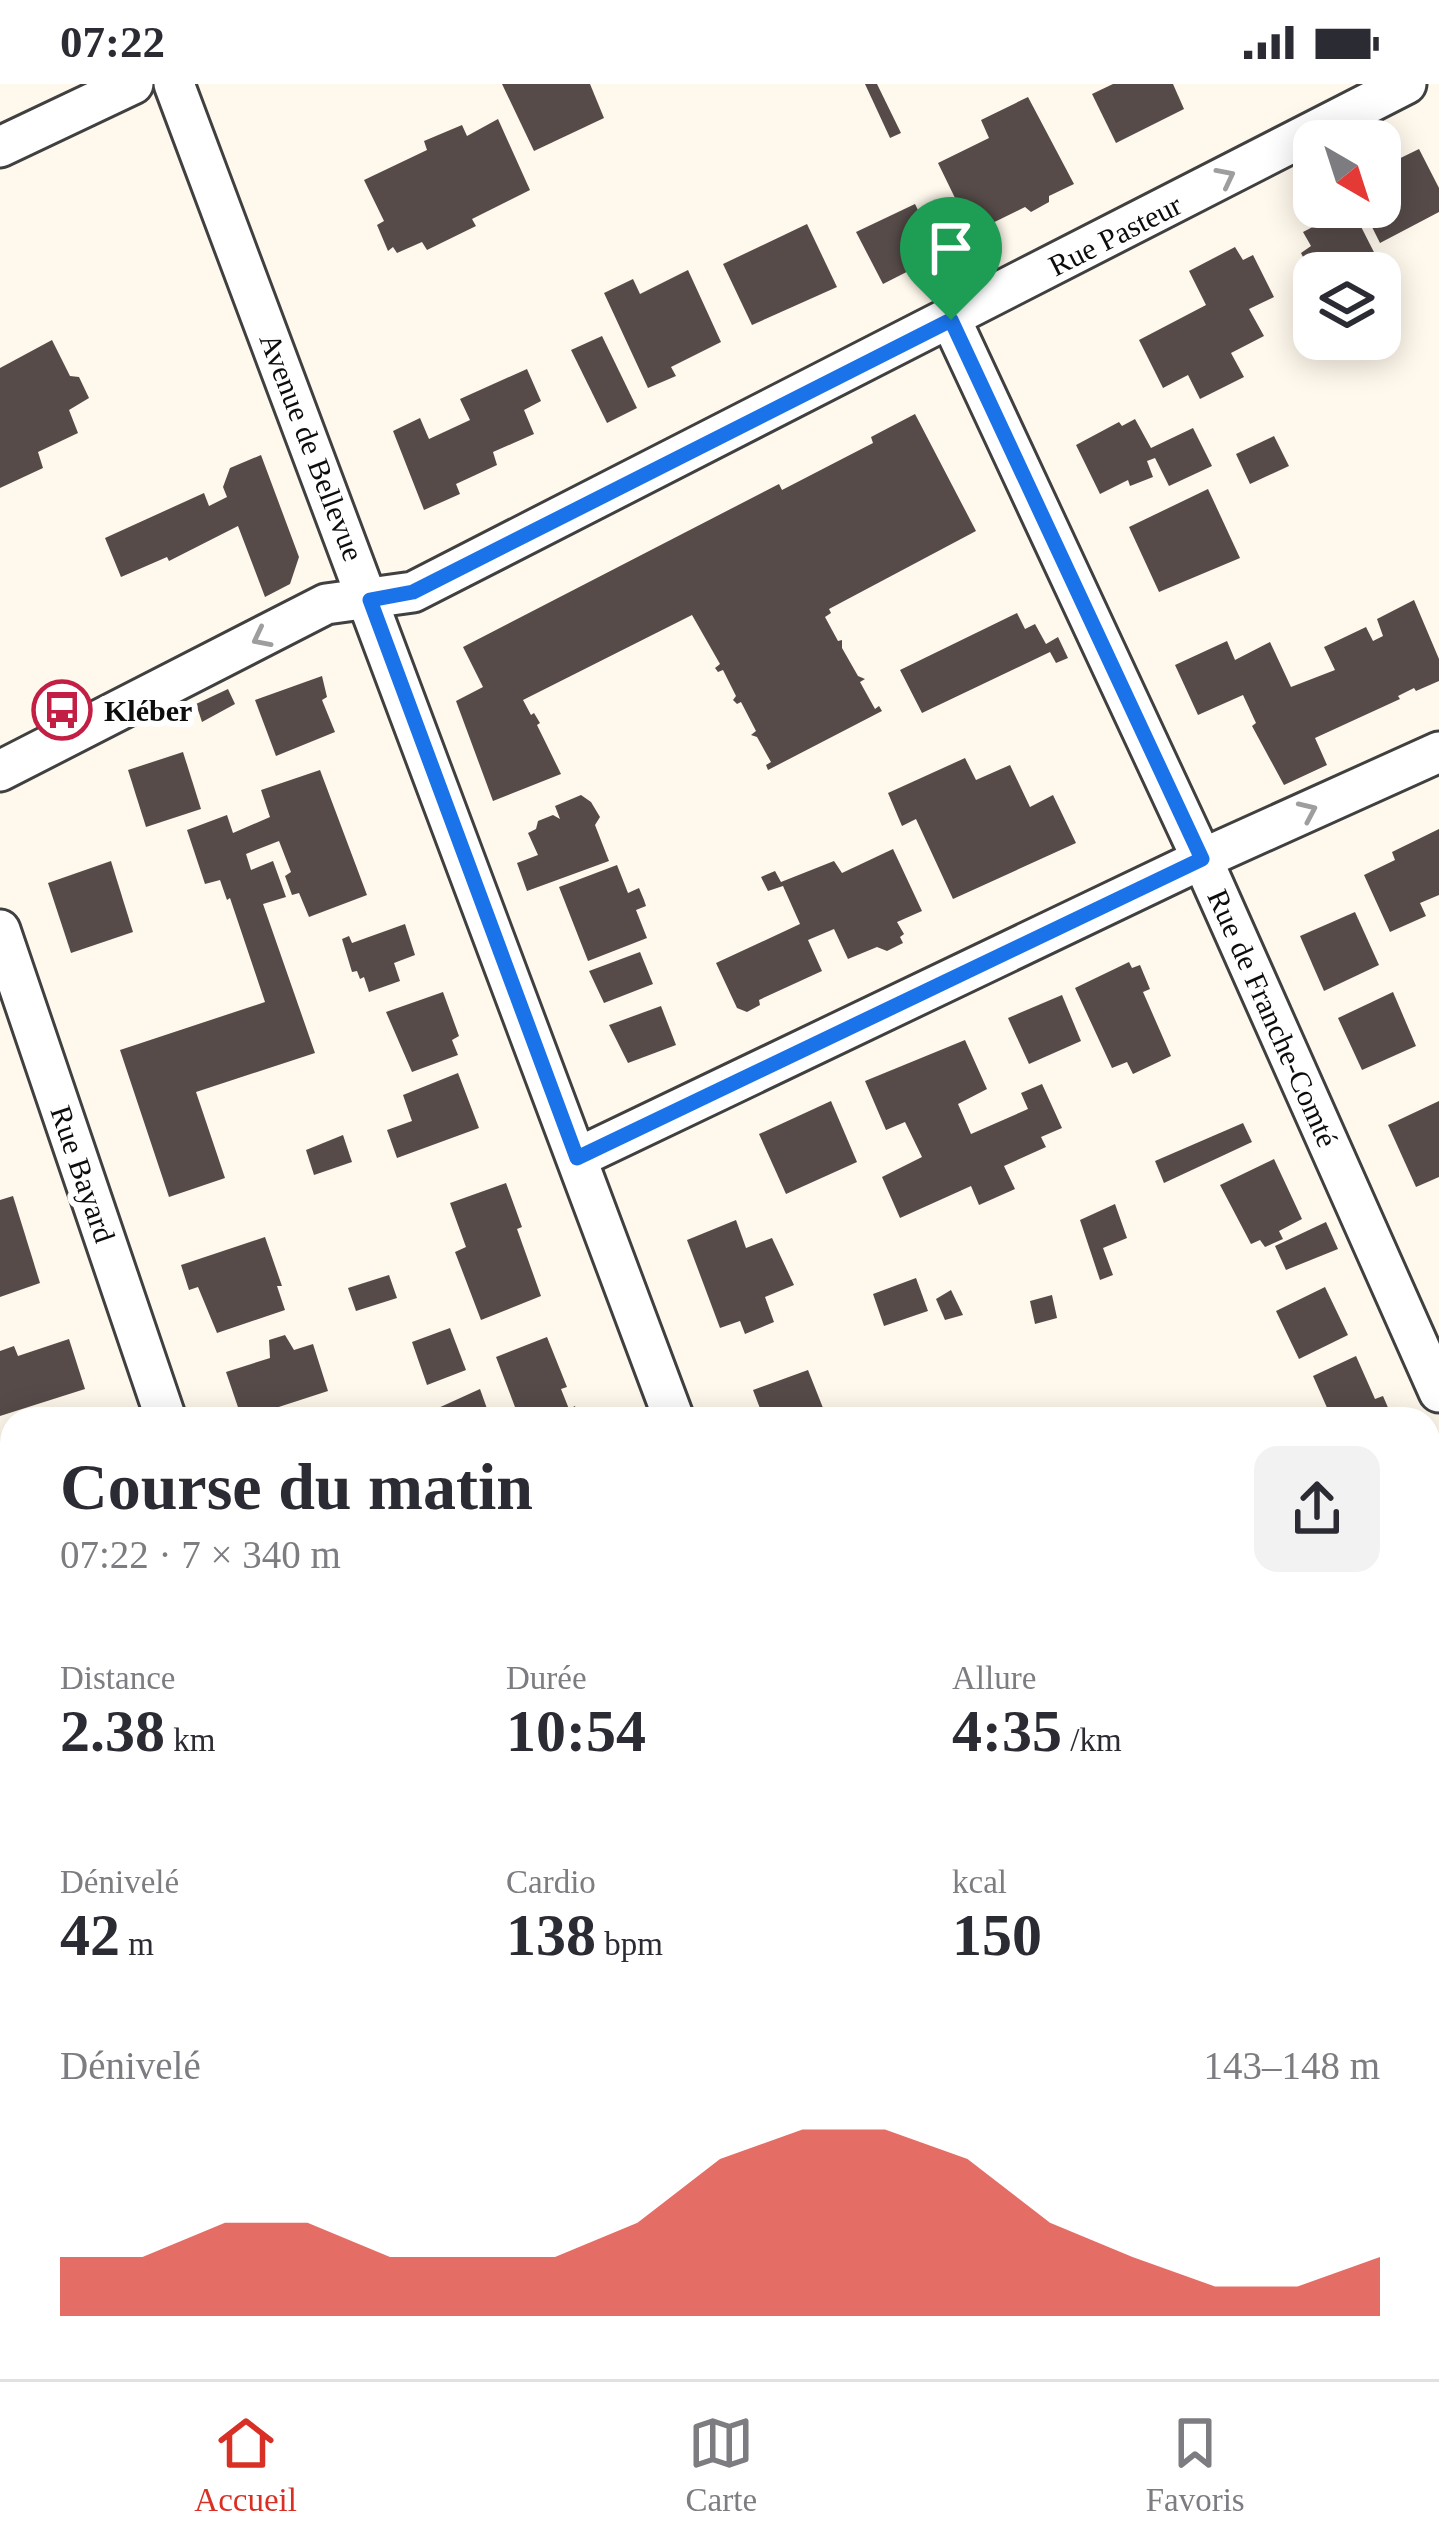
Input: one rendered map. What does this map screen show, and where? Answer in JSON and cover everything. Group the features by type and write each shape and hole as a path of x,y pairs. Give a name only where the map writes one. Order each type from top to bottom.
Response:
{"street":[{"path":"0,147 133,84"},
{"name":"Avenue de Bellevue","path":"174,84 670,1407"},
{"name":"Rue Pasteur","path":"0,771 326,604 413,592 1406,84"},
{"name":"Rue de Franche-Comté","path":"951,320 1202,859 1439,1392"},
{"path":"577,1158 1202,859 1439,752"},
{"name":"Rue Bayard","path":"0,930 162,1407"}],"building":[{"path":"502,84 590,84 604,118 534,151"},
{"path":"865,84 877,84 901,133 890,138"},
{"path":"1113,84 1173,84 1184,109 1116,143 1092,94"},
{"path":"1028,97 1074,184 1031,212 1025,207 972,233 938,163 989,138 981,120"},
{"path":"498,119 530,190 472,219 476,226 427,250 422,242 397,253 393,247 388,251 377,225 384,221 364,180 427,150 424,141 462,125 467,136"},
{"path":"1419,149 1439,188 1439,212 1380,243 1372,228 1401,228 1401,158"},
{"path":"915,204 940,255 883,284 856,232"},
{"path":"807,224 837,287 752,325 723,264"},
{"path":"1362,228 1374,252 1302,252 1311,246 1303,232"},
{"path":"1235,247 1243,260 1253,255 1274,297 1249,309 1264,336 1231,353 1244,377 1200,399 1188,375 1163,388 1139,340 1206,305 1189,271"},
{"path":"688,270 721,342 671,367 676,376 648,388 604,293 633,279 640,294"},
{"path":"602,336 637,408 607,423 571,350"},
{"path":"52,340 70,376 79,377 89,398 69,410 78,433 38,452 43,468 0,488 0,368"},
{"path":"527,369 541,401 524,410 534,434 493,452 497,465 456,484 460,494 424,510 393,431 420,418 429,439 470,420 460,399"},
{"path":"915,414 976,531 829,609 825,617 838,641 842,640 858,676 865,679 860,682 875,709 879,706 882,711 768,770 766,765 771,762 757,737 751,735 756,731 741,702 733,700 736,696 723,670 715,668 720,664 692,615 523,700 540,723 561,774 493,801 456,701 483,687 463,647 779,484 782,490 873,443 871,437"},
{"path":"1135,419 1151,448 1193,428 1212,466 1169,486 1155,458 1147,461 1153,477 1130,486 1128,480 1100,494 1076,445 1119,422 1122,426"},
{"path":"1274,436 1289,466 1250,484 1236,454"},
{"path":"261,455 299,557 290,584 265,597 238,526 169,561 167,557 121,577 105,538 204,493 209,506 227,497 223,487 230,468"},
{"path":"1208,489 1240,558 1159,592 1129,527"},
{"path":"1414,600 1439,659 1439,681 1414,688 1315,738 1327,765 1284,785 1252,726 1256,723 1243,695 1198,715 1175,665 1227,641 1235,660 1270,642 1291,687 1335,670 1324,647 1366,627 1373,641 1383,636 1377,619"},
{"path":"1017,613 1025,629 1035,624 1046,644 1058,637 1068,658 1056,663 1050,652 922,713 900,670"},
{"path":"322,676 327,697 322,700 335,732 276,756 255,700"},
{"path":"228,689 235,704 202,722 196,704"},
{"path":"183,752 201,809 146,827 128,770"},
{"path":"965,758 976,780 1010,765 1030,807 1053,795 1076,843 953,899 916,819 902,826 888,793"},
{"path":"320,770 367,895 309,917 299,893 292,895 285,876 291,872 279,841 246,854 251,870 273,861 286,897 263,904 315,1053 196,1092 225,1178 169,1197 120,1050 265,1002 230,898 227,900 220,880 205,884 187,830 227,815 233,833 270,817 261,790"},
{"path":"581,795 600,817 595,825 609,861 527,891 517,863 538,855 528,833 538,821 553,815 560,819 555,806"},
{"path":"1439,829 1439,895 1420,903 1426,916 1390,932 1364,875 1395,860 1392,852"},
{"path":"893,849 922,911 897,922 903,943 848,959 834,929 808,940 822,971 759,1000 760,1005 747,1012 737,1008 716,963 800,924 783,886 768,891 761,877 775,871 781,882 834,861 842,873"},
{"path":"111,861 133,932 71,953 48,883"},
{"path":"617,865 628,893 639,888 644,900 646,906 636,910 647,938 588,961 559,887"},
{"path":"1355,912 1379,965 1324,991 1300,936"},
{"path":"405,924 415,955 394,963 400,981 369,992 364,977 352,972 342,939 349,936 352,943"},
{"path":"640,952 653,984 604,1003 589,971"},
{"path":"1129,962 1132,968 1140,965 1150,989 1143,992 1171,1056 1133,1074 1127,1062 1112,1068 1075,988"},
{"path":"443,992 459,1036 452,1040 458,1055 412,1072 386,1012"},
{"path":"1393,992 1416,1046 1362,1070 1338,1018"},
{"path":"1062,995 1081,1041 1029,1064 1008,1018"},
{"path":"661,1006 676,1045 628,1063 609,1025"},
{"path":"965,1040 987,1089 958,1104 971,1134 1028,1109 1021,1093 1042,1084 1062,1128 1041,1137 1046,1147 1004,1166 1015,1189 979,1205 971,1186 900,1218 882,1177 922,1157 905,1122 886,1130 865,1081"},
{"path":"458,1073 479,1128 397,1158 387,1130 412,1121 403,1095"},
{"path":"831,1101 857,1162 786,1194 759,1134"},
{"path":"1439,1101 1439,1177 1416,1187 1388,1125"},
{"path":"1243,1123 1252,1142 1164,1183 1155,1161"},
{"path":"343,1135 352,1162 314,1175 306,1150"},
{"path":"1274,1159 1302,1219 1279,1231 1283,1239 1265,1247 1260,1240 1251,1244 1220,1185"},
{"path":"506,1183 541,1296 481,1320 455,1252 466,1247 450,1203"},
{"path":"13,1196 40,1283 0,1297 0,1200"},
{"path":"1115,1204 1127,1238 1103,1248 1113,1275 1100,1280 1080,1220"},
{"path":"736,1220 746,1248 772,1238 794,1285 765,1297 774,1322 745,1334 740,1321 720,1328 687,1240"},
{"path":"1326,1222 1338,1249 1286,1270 1275,1246"},
{"path":"265,1237 285,1310 217,1333 198,1287 189,1290 181,1265"},
{"path":"389,1275 397,1298 356,1311 348,1288"},
{"path":"916,1278 928,1311 884,1326 873,1294"},
{"path":"1325,1287 1348,1335 1299,1359 1276,1311"},
{"path":"951,1290 963,1315 945,1320 936,1299"},
{"path":"1052,1295 1057,1318 1035,1324 1030,1301"},
{"path":"450,1328 466,1370 427,1385 412,1342"},
{"path":"285,1335 294,1350 313,1344 328,1391 279,1407 238,1407 226,1372 270,1358 269,1340"},
{"path":"547,1337 567,1387 561,1389 568,1407 515,1407 496,1357"},
{"path":"69,1339 85,1389 28,1407 0,1407 0,1351 14,1346 18,1356"},
{"path":"1356,1356 1375,1399 1383,1396 1388,1407 1327,1407 1313,1376"},
{"path":"808,1370 823,1407 759,1407 753,1390"},
{"path":"480,1389 486,1407 440,1407"}],"place":[{"name":"Kléber","path":"62,710"}],"route":[{"path":"951,320 1202,859 577,1158 370,600 413,592 951,320"}]}
